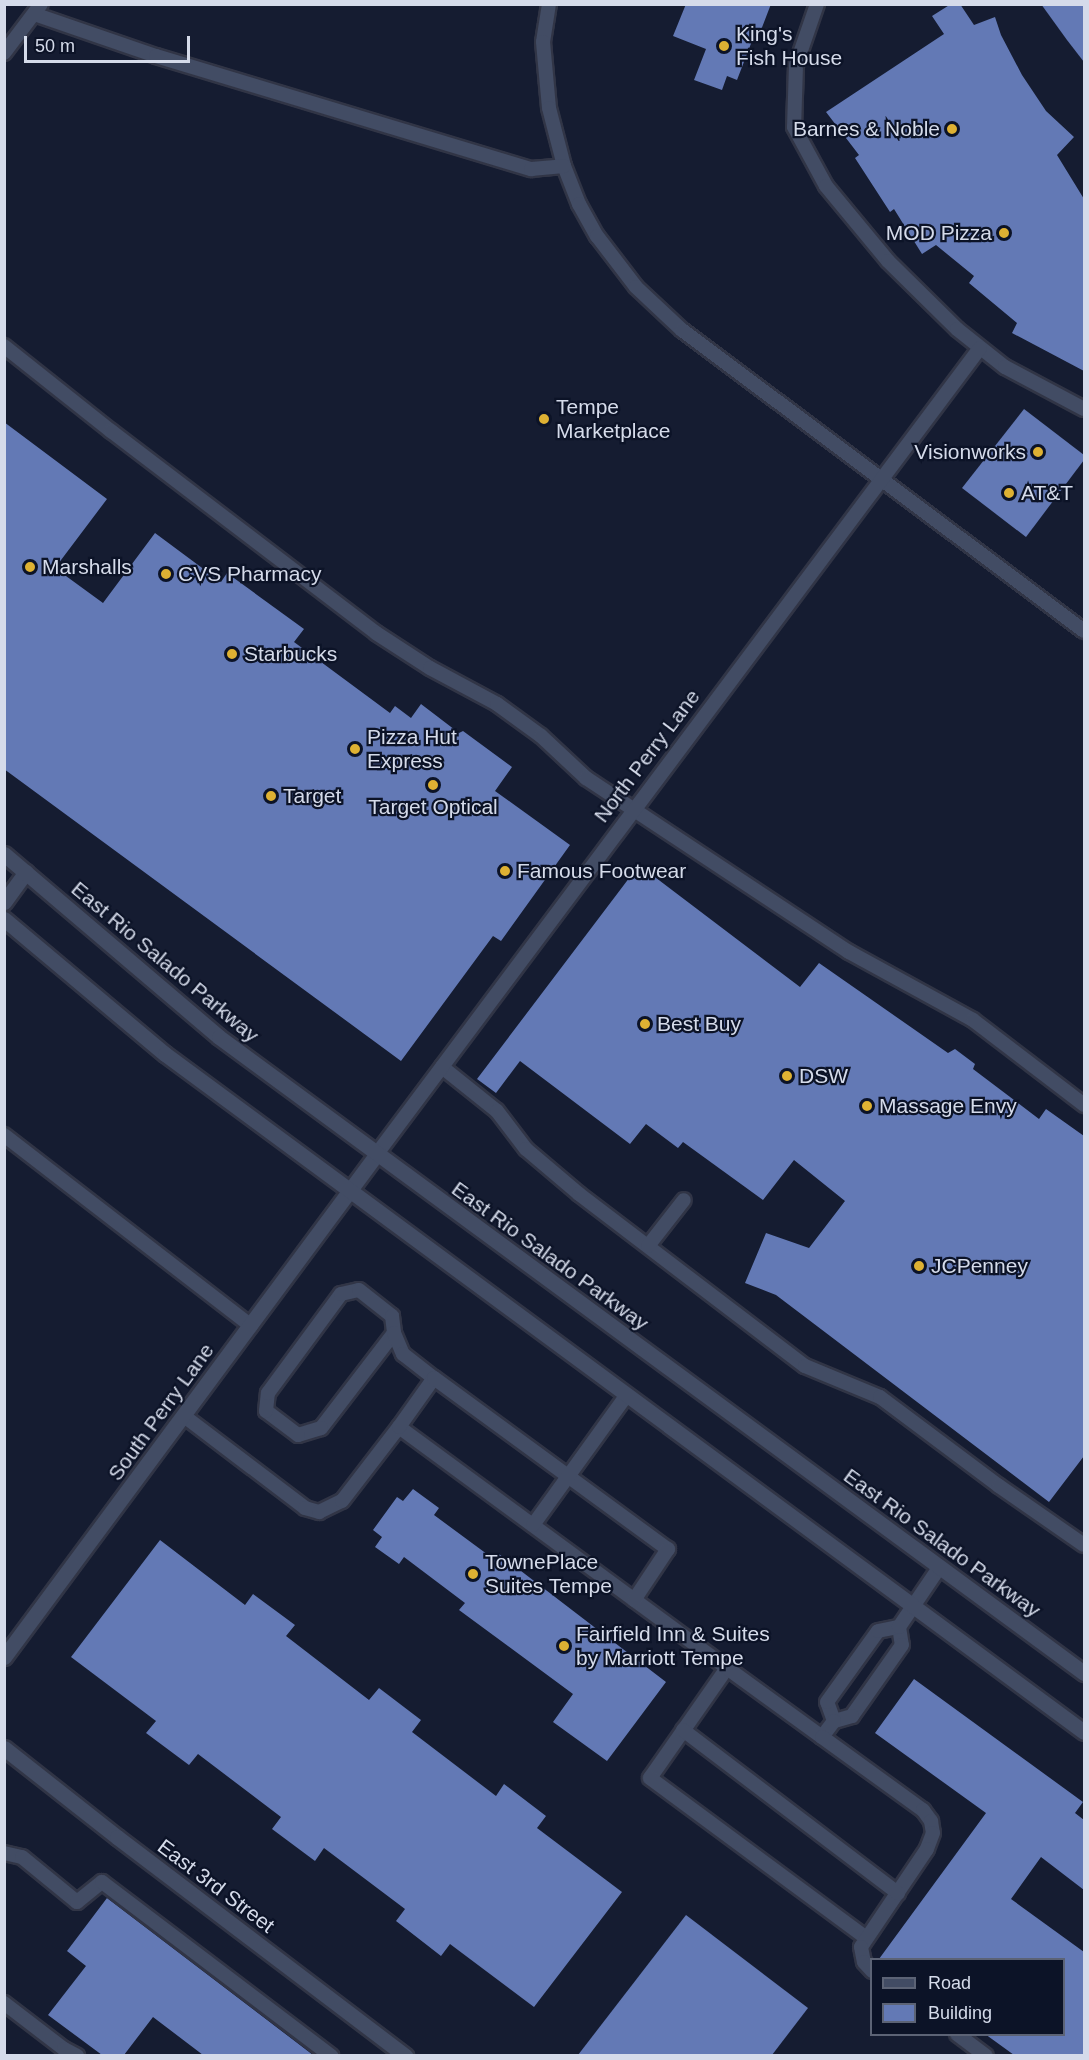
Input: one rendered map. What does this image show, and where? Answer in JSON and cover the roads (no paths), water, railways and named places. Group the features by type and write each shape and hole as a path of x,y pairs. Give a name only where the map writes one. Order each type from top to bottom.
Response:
{"main road":[{"name":"East Rio Salado Parkway","path":"4,854 219,1037 376,1155 1084,1673"},
{"path":"4,902 26,872"},
{"path":"4,919 165,1054 1084,1732"},
{"name":"North Perry Lane","path":"351,1191 376,1155"},
{"name":"South Perry Lane","path":"4,1657 351,1191"},
{"name":"East 3rd Street","path":"4,1748 117,1837 405,2055"}],"lane":[{"path":"549,4 543,42 549,108 564,166 579,204 597,236 636,287 682,330 883,478 1084,631"},
{"path":"817,4 796,65 794,127 826,186 867,236 932,306 980,348 1005,367 1084,409"},
{"path":"4,53 38,9 156,56 509,162 531,168 564,166"},
{"path":"4,346 111,431 376,633 430,668 497,704 541,736 586,778 635,808 849,952 973,1020 1084,1105"},
{"name":"North Perry Lane","path":"376,1155 980,348"},
{"path":"442,1067 497,1111 526,1149 805,1366 880,1397 999,1486 1084,1545"},
{"path":"4,1135 251,1326"},
{"path":"648,1246 684,1200"},
{"path":"394,1333 321,1428 297,1435 266,1411 268,1393 341,1294 358,1290 392,1316 394,1333 403,1354 668,1549 634,1600"},
{"path":"184,1416 305,1508 319,1512 342,1501 434,1378"},
{"path":"533,1525 626,1396"},
{"path":"399,1426 726,1668 924,1810 931,1821 933,1833 927,1849 861,1947 864,1962 870,1969"},
{"path":"822,1737 834,1721 852,1716 902,1645 899,1627 939,1568"},
{"path":"834,1721 827,1702 878,1631 899,1627"},
{"path":"726,1668 650,1778 866,1938"},
{"path":"683,1730 898,1893"},
{"path":"4,1853 22,1857 77,1902 102,1882 331,2055"},
{"path":"4,2003 61,2052 77,2055"},
{"path":"960,2036 986,2055"}],"place":[{"name":"King's Fish House","path":"724,46"},
{"name":"Barnes & Noble","path":"952,129"},
{"name":"MOD Pizza","path":"1004,233"},
{"name":"Tempe Marketplace","path":"544,419"},
{"name":"Visionworks","path":"1038,452"},
{"name":"AT&T","path":"1009,493"},
{"name":"Marshalls","path":"30,567"},
{"name":"CVS Pharmacy","path":"166,574"},
{"name":"Starbucks","path":"232,654"},
{"name":"Pizza Hut Express","path":"355,749"},
{"name":"Target Optical","path":"433,785"},
{"name":"Target","path":"271,796"},
{"name":"Famous Footwear","path":"505,871"},
{"name":"Best Buy","path":"645,1024"},
{"name":"DSW","path":"787,1076"},
{"name":"Massage Envy","path":"867,1106"},
{"name":"JCPenney","path":"919,1266"},
{"name":"TownePlace Suites Tempe","path":"473,1574"},
{"name":"Fairfield Inn & Suites by Marriott Tempe","path":"564,1646"}]}
